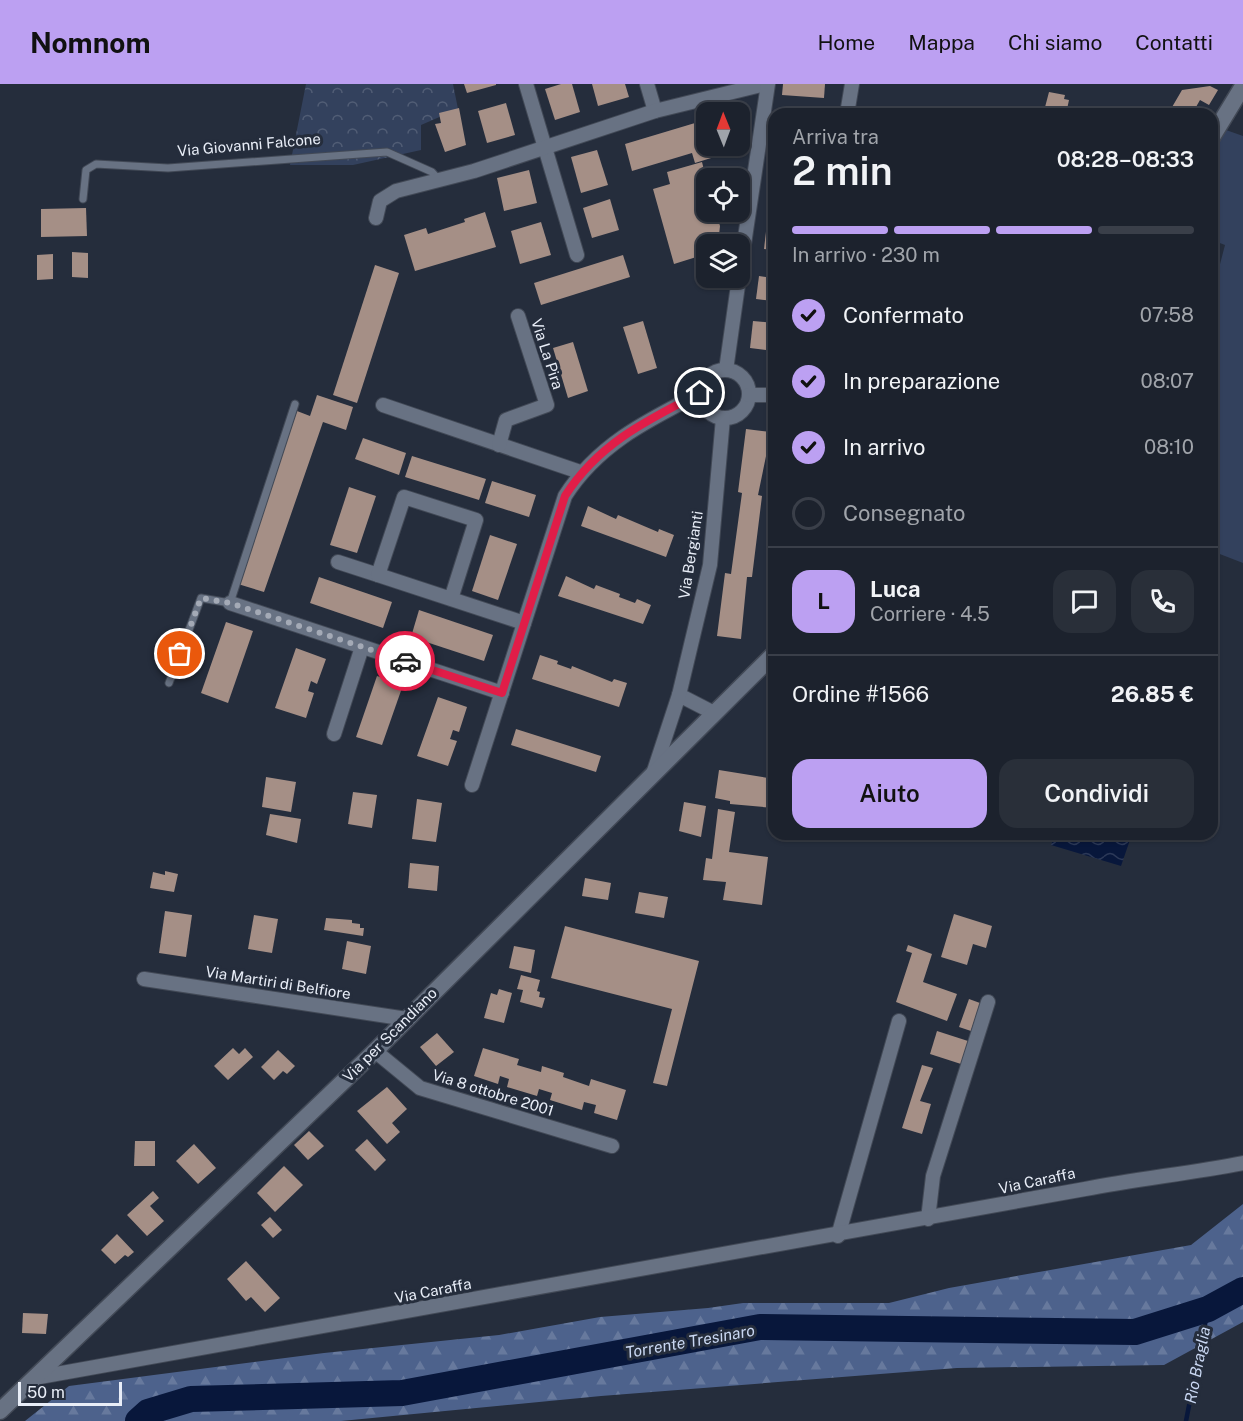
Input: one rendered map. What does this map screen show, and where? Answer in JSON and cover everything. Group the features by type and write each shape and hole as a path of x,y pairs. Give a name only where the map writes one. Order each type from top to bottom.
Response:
{"street":[{"path":"526,84 577,255"},
{"path":"647,84 656,111"},
{"path":"376,218 380,201 387,196 545,148 656,111 766,84 745,234"},
{"path":"848,108 852,84"},
{"path":"1218,127 1243,86"},
{"path":"726,370 738,288"},
{"name":"Via La Pira","path":"499,445 506,420 547,405 518,316"},
{"path":"726,370 734,371 745,381 749,395 748,403 738,415 723,418 709,413 700,393 702,386 712,374 726,370"},
{"path":"472,785 565,496 580,472 644,422 700,393"},
{"path":"749,395 768,394"},
{"path":"383,405 580,472"},
{"name":"Via Bergianti","path":"654,771 679,695 710,566 723,418"},
{"path":"378,575 404,497 476,520 452,599"},
{"path":"338,562 525,623"},
{"path":"230,603 502,693"},
{"path":"334,734 362,647"},
{"name":"Via per Scandiano","path":"0,1411 375,1051 768,660"},
{"path":"679,695 714,713"},
{"name":"Via Martiri di Belfiore","path":"144,979 407,1019"},
{"path":"928,1219 933,1176 988,1002"},
{"path":"838,1236 899,1020"},
{"name":"Via 8 ottobre 2001","path":"375,1051 420,1089 612,1146"},
{"name":"Via Caraffa","path":"33,1378 838,1236 1085,1188 1243,1163"}],"lane":[{"name":"Via Giovanni Falcone","path":"83,199 86,170 96,164 168,168 387,152 432,172 438,180"},
{"path":"169,683 201,598 230,603 295,404"}],"green space":[{"path":"306,84 453,84 458,109 421,125 421,150 353,165 290,165"},
{"path":"1218,127 1243,136 1243,563 1218,553 1218,272 1225,245 1218,242"},
{"path":"1243,1204 1243,1322 1164,1365 957,1368 601,1396 341,1421 25,1421 69,1386 324,1353 499,1335 600,1317 743,1303 889,1303 949,1288 1191,1245"}],"water":[{"path":"1053,840 1130,840 1121,866 1051,845"}],"building":[{"path":"464,84 496,84 496,85 467,93"},
{"path":"561,84 572,84 580,112 555,120 545,89"},
{"path":"592,84 625,84 629,97 598,106"},
{"path":"783,84 825,84 824,98 782,95"},
{"path":"1210,86 1218,90 1209,105 1200,100 1195,108 1172,108 1182,90"},
{"path":"1049,92 1065,95 1064,99 1069,100 1067,108 1045,108"},
{"path":"506,103 515,135 487,143 478,111"},
{"path":"459,108 466,145 445,152 435,124 441,123 439,113"},
{"path":"696,123 696,156 718,156 695,163 692,153 632,171 625,144"},
{"path":"597,150 608,185 581,193 571,157"},
{"path":"702,162 704,168 696,168 696,222 719,222 720,226 719,234 696,234 696,257 674,264 653,189 670,184 667,172"},
{"path":"529,170 537,203 504,211 497,178"},
{"path":"610,199 619,230 592,238 583,208"},
{"path":"86,208 87,236 41,237 41,209"},
{"path":"485,212 496,247 415,271 404,235 426,228 428,234 465,222 464,219"},
{"path":"541,222 551,255 520,264 511,231"},
{"path":"767,223 768,249 764,249"},
{"path":"72,252 88,253 88,278 72,277"},
{"path":"53,254 53,279 37,280 37,255"},
{"path":"623,255 630,277 541,305 534,283"},
{"path":"375,265 399,273 357,403 333,395"},
{"path":"759,276 768,277 768,300 756,299"},
{"path":"643,321 657,368 638,374 623,327"},
{"path":"753,321 768,322 768,350 750,348"},
{"path":"573,342 588,391 568,398 553,348"},
{"path":"317,395 353,407 346,430 323,422 264,592 238,584 297,411 310,416"},
{"path":"746,429 768,432 768,447 758,495 762,496 752,577 747,577 741,639 717,636 725,573 731,574 742,493 738,492"},
{"path":"363,438 406,453 399,475 355,459"},
{"path":"412,456 486,479 479,500 405,477"},
{"path":"492,481 536,495 529,517 485,503"},
{"path":"349,487 376,496 357,553 330,545"},
{"path":"588,506 616,519 618,515 658,532 659,529 674,535 666,557 581,526"},
{"path":"490,535 517,544 498,600 472,591"},
{"path":"566,576 594,589 596,585 620,594 619,597 635,603 637,599 651,605 643,624 558,596"},
{"path":"319,577 392,602 383,628 310,603"},
{"path":"419,610 493,635 484,661 411,637"},
{"path":"226,622 253,631 228,703 201,693"},
{"path":"296,648 326,659 317,684 311,681 308,691 314,693 306,718 275,708"},
{"path":"540,655 558,661 557,664 571,669 572,666 612,682 614,679 627,683 619,707 532,679"},
{"path":"377,676 403,685 382,745 356,737"},
{"path":"438,697 467,707 459,732 453,730 450,739 457,741 448,766 417,756"},
{"path":"516,729 601,756 596,772 511,745"},
{"path":"719,770 768,778 768,807 730,804 730,801 715,798"},
{"path":"266,777 296,782 291,812 262,807"},
{"path":"353,792 377,795 372,828 348,824"},
{"path":"417,799 442,803 436,842 412,839"},
{"path":"684,802 706,806 701,837 679,831"},
{"path":"718,809 735,812 729,852 768,857 762,905 723,900 726,882 703,880 706,858 712,859"},
{"path":"270,814 301,819 297,843 266,835"},
{"path":"410,863 439,866 437,891 408,888"},
{"path":"165,871 178,874 174,892 150,888 153,872 165,875"},
{"path":"585,878 611,883 608,900 582,896"},
{"path":"639,892 668,897 664,918 635,913"},
{"path":"165,911 192,915 186,957 159,953"},
{"path":"954,914 992,926 986,948 973,944 967,965 941,957"},
{"path":"254,915 278,919 272,953 248,949"},
{"path":"326,918 352,920 352,923 360,924 360,928 364,928 363,936 324,930"},
{"path":"565,926 699,961 667,1086 653,1083 672,1009 551,978"},
{"path":"347,941 371,946 366,974 342,969"},
{"path":"908,945 932,954 923,982 957,994 947,1021 896,1002 912,953 906,951"},
{"path":"514,946 535,950 531,973 509,968"},
{"path":"521,975 540,980 537,991 540,992 539,997 545,998 542,1008 520,1002 523,990 517,989"},
{"path":"499,989 512,993 504,1023 484,1018 491,993 497,995"},
{"path":"969,999 980,1003 971,1031 959,1027"},
{"path":"937,1031 968,1041 961,1064 930,1054"},
{"path":"437,1033 454,1052 436,1066 420,1047"},
{"path":"233,1048 239,1054 245,1048 253,1057 228,1080 214,1066"},
{"path":"483,1048 519,1059 517,1065 541,1072 542,1066 564,1073 563,1077 589,1086 591,1079 626,1090 617,1120 594,1113 596,1105 584,1102 582,1110 550,1100 552,1093 539,1089 537,1096 507,1087 509,1079 500,1076 498,1084 474,1076"},
{"path":"278,1050 295,1066 287,1074 283,1071 274,1080 261,1067"},
{"path":"922,1065 933,1068 920,1101 931,1104 922,1134 902,1128"},
{"path":"387,1087 407,1109 392,1123 400,1132 387,1144 357,1111"},
{"path":"309,1131 324,1146 308,1160 294,1145"},
{"path":"367,1139 386,1160 375,1171 355,1150"},
{"path":"135,1141 155,1141 155,1166 134,1166"},
{"path":"194,1144 216,1168 198,1184 176,1161"},
{"path":"284,1166 303,1185 275,1212 257,1193"},
{"path":"153,1191 159,1198 150,1206 164,1221 147,1236 127,1215"},
{"path":"270,1217 282,1230 273,1238 261,1225"},
{"path":"117,1234 134,1252 128,1257 125,1255 115,1264 101,1250"},
{"path":"246,1261 280,1298 265,1312 251,1297 246,1301 227,1279"},
{"path":"23,1313 48,1314 46,1334 22,1333"}],"waterway":[{"name":"Torrente Tresinaro","path":"138,1421 148,1412 191,1399 402,1393 760,1327 1135,1332 1208,1309 1243,1290"},
{"name":"Rio Braglia","path":"1186,1421 1208,1309"}],"way so far":[{"path":"180,654 201,598 230,603 405,661"}],"route":[{"path":"405,661 502,693 565,496 580,472 644,422 700,393"}]}
